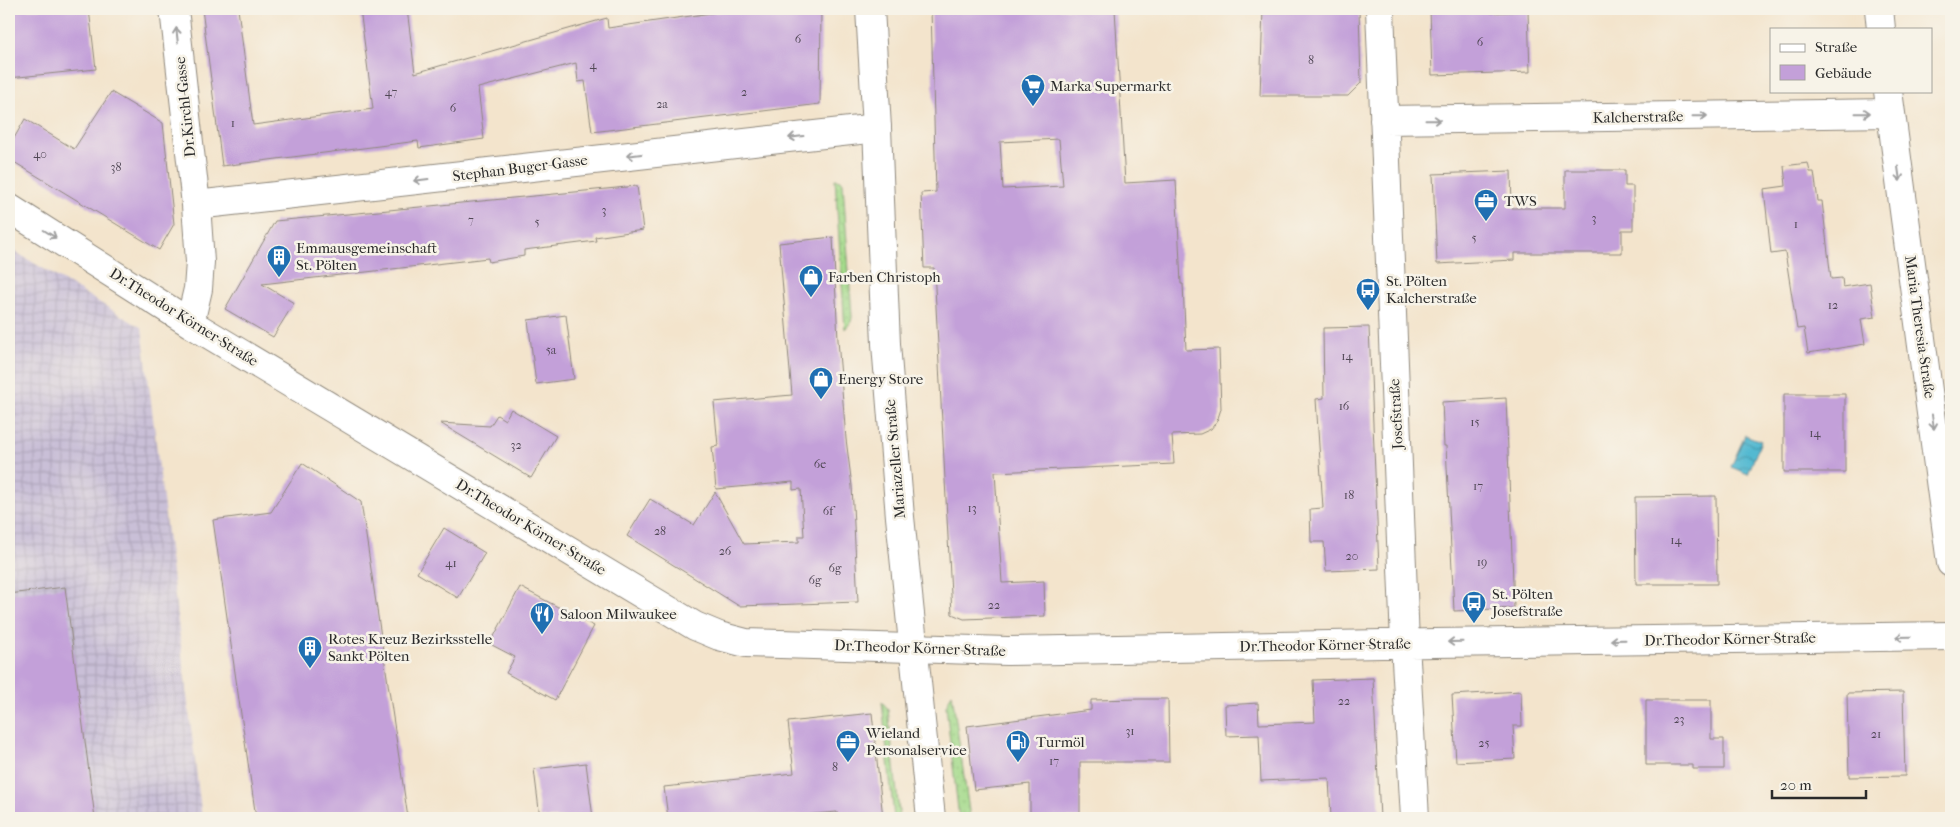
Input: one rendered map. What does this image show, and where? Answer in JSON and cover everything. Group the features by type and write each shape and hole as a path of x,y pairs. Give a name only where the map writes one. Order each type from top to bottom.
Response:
{"street":[{"name":"Dr.Kirchl-Gasse","path":"174,9 196,205 200,262 198,289 190,323"},
{"name":"Mariazeller Straße","path":"870,9 886,344 900,517 931,818"},
{"name":"Josefstraße","path":"1380,9 1405,643 1415,818"},
{"path":"1879,9 1881,28"},
{"name":"Kalcherstraße","path":"1384,120 1890,102"},
{"name":"Maria Theresia-Straße","path":"1890,102 1951,563"},
{"name":"Stephan Buger-Gasse","path":"196,205 877,128"},
{"name":"Dr.Theodor Körner-Straße","path":"9,208 190,323 696,626 719,636 746,643 1017,651 1405,643 1951,636"}],"shaded area":[{"path":"9,248 142,328 202,818 9,818"}],"green space":[{"path":"835,179 841,180 843,183 852,317 851,322 845,329"},
{"path":"952,693 970,818 959,818 946,706"},
{"path":"882,702 888,709 899,812 898,816 894,818"}],"water":[{"path":"1745,435 1761,441 1748,474 1731,467"}],"building":[{"path":"9,9 89,9 96,69 9,78"},
{"path":"202,9 238,9 253,125 373,109 360,9 407,9 415,73 607,18 608,28 725,11 725,9 821,9 820,104 592,132 585,81 578,82 576,63 478,88 484,139 419,148 418,141 222,166"},
{"path":"931,9 1115,9 1125,183 1176,180 1186,350 1219,349 1221,409 1217,421 1211,429 1200,434 1172,435 1174,464 995,472 1002,583 1044,581 1045,616 964,619 952,614 934,268 924,268 921,193 936,192","holes":["1059,139 1063,186 1003,189 1000,142"]},
{"path":"1263,9 1359,9 1361,83 1348,96 1260,96"},
{"path":"1430,9 1491,9 1491,13 1528,11 1530,72 1432,75"},
{"path":"111,92 163,123 174,224 159,250 9,159 9,147 25,119 74,149"},
{"path":"1808,163 1810,172 1814,172 1818,201 1822,201 1831,279 1842,278 1843,287 1870,283 1875,317 1861,319 1865,344 1808,353 1804,328 1797,329 1785,252 1771,254 1764,189 1786,186 1784,166"},
{"path":"1565,170 1625,170 1625,186 1633,186 1633,230 1622,230 1622,253 1514,253 1514,260 1437,264 1433,174 1511,171 1512,208 1565,208"},
{"path":"637,186 643,230 595,237 596,241 524,250 524,256 489,262 488,258 262,284 294,303 273,337 225,309 275,221"},
{"path":"833,237 838,340 852,486 858,602 739,606 627,536 650,499 694,525 715,492 744,544 799,542 799,536 804,536 801,489 793,490 793,482 716,489 712,447 718,446 714,402 792,395 779,243"},
{"path":"566,315 574,379 536,384 528,320"},
{"path":"1369,327 1379,569 1326,571 1324,542 1311,542 1310,509 1323,508 1316,399 1324,398 1323,328"},
{"path":"1784,394 1845,394 1845,472 1784,472"},
{"path":"1506,398 1514,608 1454,611 1442,402"},
{"path":"511,409 556,436 531,478 440,423 490,426 497,415 505,420"},
{"name":"Rotes Kreuz Bezirksstelle Sankt Pölten","path":"302,463 361,502 408,818 256,818 213,520 271,512"},
{"path":"1716,496 1717,584 1636,584 1635,497"},
{"path":"444,528 485,553 458,598 417,573"},
{"path":"65,587 95,818 9,818 9,594"},
{"name":"Saloon Milwaukee","path":"520,587 594,626 555,700 506,673 515,657 490,644"},
{"path":"1373,678 1380,818 1331,818 1329,778 1261,781 1259,735 1226,736 1225,705 1258,703 1259,724 1315,722 1313,680"},
{"path":"1521,691 1522,726 1513,726 1515,759 1456,762 1452,695"},
{"path":"1903,692 1905,776 1849,777 1847,693"},
{"path":"1168,699 1169,762 1080,762 1080,818 1030,818 1030,784 974,790 967,726 1091,710 1091,700"},
{"path":"1646,700 1711,700 1711,739 1724,739 1724,769 1693,769 1693,765 1646,765"},
{"path":"872,713 883,818 837,818 837,812 770,818 668,818 664,787 794,773 788,722"},
{"path":"586,763 593,818 540,818 534,769"}],"place":[{"name":"Marka Supermarkt","path":"1033,107"},
{"name":"TWS","path":"1486,222"},
{"name":"Emmausgemeinschaft St. Pölten","path":"279,278"},
{"name":"Farben Christoph","path":"811,298"},
{"name":"St. Pölten Kalcherstraße","path":"1368,311"},
{"name":"Energy Store","path":"821,400"},
{"name":"St. Pölten Josefstraße","path":"1474,624"},
{"name":"Saloon Milwaukee","path":"542,635"},
{"name":"Rotes Kreuz Bezirksstelle Sankt Pölten","path":"310,669"},
{"name":"Wieland Personalservice","path":"848,763"},
{"name":"Turmöl","path":"1018,763"}]}
